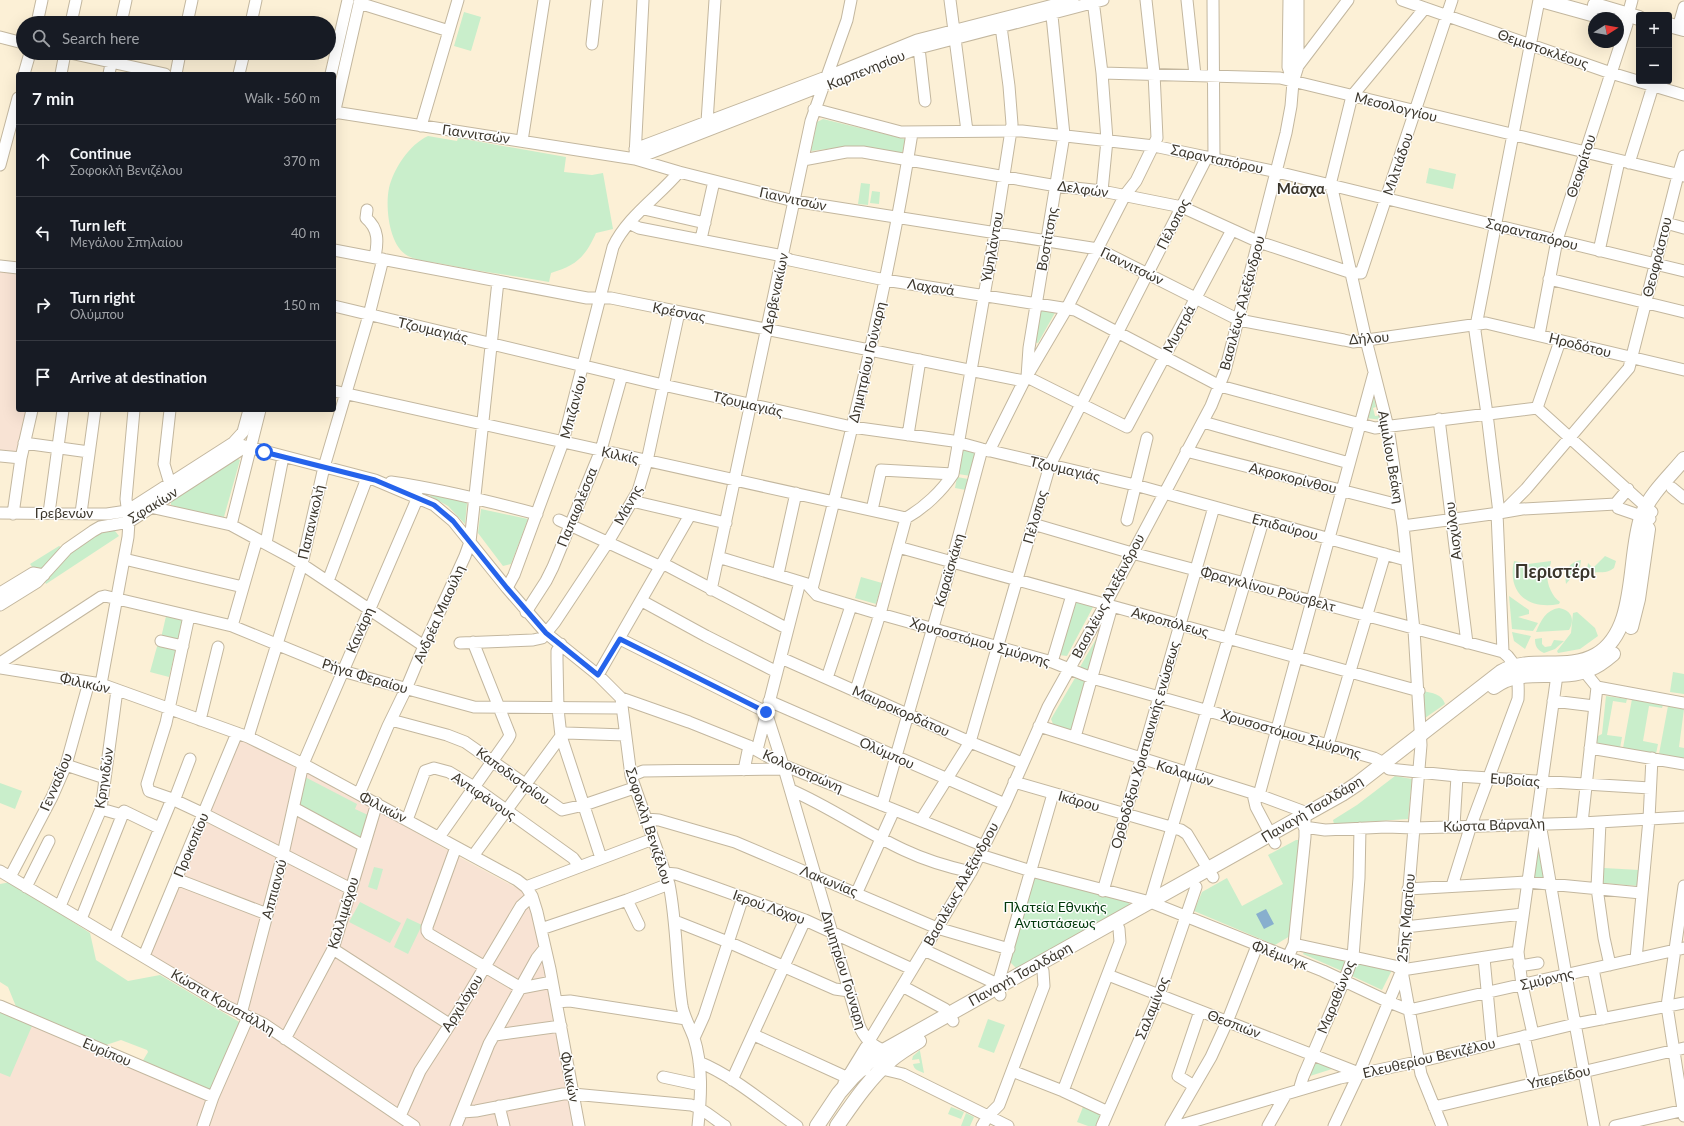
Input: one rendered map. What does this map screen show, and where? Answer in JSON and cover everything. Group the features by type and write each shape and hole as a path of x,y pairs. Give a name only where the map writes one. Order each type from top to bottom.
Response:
{"main road":[{"path":"1540,0 1588,13"},
{"path":"1576,0 1630,21"},
{"name":"Παναγή Τσαλδάρη","path":"817,1126 839,1093 865,1065 885,1050 951,1017 1304,822 1353,787 1386,766 1516,672 1578,662 1596,655 1612,641 1622,624 1626,611 1638,530 1684,459"},
{"name":"Παναγή Τσαλδάρη","path":"1516,672 1532,675 1556,675 1584,671 1601,664 1614,653 1624,640 1632,625 1638,599 1648,513 1684,474"},
{"name":"Παναγή Τσαλδάρη","path":"1154,904 1196,887 1211,873"},
{"name":"Παναγή Τσαλδάρη","path":"837,1126 865,1087 882,1069 951,1017"}],"street":[{"path":"39,16 42,0"},
{"path":"73,16 76,0"},
{"path":"123,16 126,0"},
{"path":"189,16 192,0"},
{"path":"253,16 256,0"},
{"path":"336,52 348,0"},
{"path":"421,126 458,0"},
{"path":"522,141 544,0"},
{"path":"592,44 597,0"},
{"path":"635,154 643,0"},
{"path":"708,126 715,0"},
{"name":"Δερβενακίων","path":"711,590 814,109 847,20 851,0"},
{"path":"950,0 967,131"},
{"name":"Καρπενησίου","path":"1052,10 1072,0"},
{"name":"Καραϊσκάκη","path":"882,805 952,561 986,450 1066,308 1125,195 1136,181 1157,138 1154,73 1146,0"},
{"path":"1187,0 1195,75"},
{"path":"1210,158 1214,76 1213,0"},
{"path":"1289,0 1288,67 1293,82"},
{"path":"1293,82 1298,66 1298,0"},
{"path":"1298,66 1348,0"},
{"name":"Θεμιστοκλέους","path":"1402,0 1611,73 1684,95"},
{"name":"Μιλτιάδου","path":"1352,273 1361,273 1452,0"},
{"path":"1452,886 1471,825 1518,699 1519,688 1516,672 1511,659 1503,652 1498,513 1487,414 1475,331 1494,225 1540,0"},
{"name":"Θεοκρίτου","path":"1539,335 1557,240 1611,73 1630,21 1632,0"},
{"path":"1097,1 1107,140 1102,191"},
{"name":"Καρπενησίου","path":"635,154 824,82 955,35 1052,10 1097,1"},
{"path":"336,104 360,2 449,31"},
{"path":"1677,31 1684,7"},
{"path":"1330,185 1352,96 1425,8"},
{"name":"Βοστίτσης","path":"1025,379 1064,135 1052,10"},
{"name":"Υψηλάντου","path":"954,474 1012,124 1001,23"},
{"name":"Καρπενησίου","path":"824,82 917,40 955,35"},
{"path":"0,37 16,40"},
{"path":"919,48 925,101"},
{"path":"25,72 28,60"},
{"path":"61,72 64,60"},
{"path":"109,72 112,60"},
{"path":"118,60 158,72"},
{"path":"176,72 179,60"},
{"path":"239,72 242,60"},
{"path":"331,72 334,60"},
{"name":"Μεσολογγίου","path":"1102,73 1154,73 1280,78 1681,175"},
{"name":"Βασιλέως Αλεξάνδρου","path":"865,1087 866,1052 869,1041 971,872 1005,804 1039,726 1069,669 1109,605 1132,553 1220,386 1239,320 1277,172 1291,106 1293,82"},
{"path":"1599,251 1624,162 1653,86"},
{"path":"0,166 16,106"},
{"name":"Σαρανταπόρου","path":"814,109 901,132 967,131 1011,133 1022,131 1154,146 1277,172 1684,271"},
{"name":"Γιαννιτσών","path":"336,112 522,141 635,154 679,172 794,201 1098,249 1149,273 1239,320"},
{"name":"Δημητρίου Γούναρη","path":"812,588 871,350 912,133"},
{"name":"Δελφών","path":"803,160 855,152 1057,186 1125,195 1182,207 1259,242 1352,273"},
{"name":"Θεοφράστου","path":"1498,513 1517,499 1629,368 1666,223 1681,175 1684,156"},
{"name":"Πέλοπος","path":"921,820 970,742 1050,465 1182,207 1210,158"},
{"name":"Μπιζανίου","path":"507,588 514,575 564,442 613,247 617,237 679,172"},
{"path":"702,239 714,181"},
{"name":"Αιμιλίου Βεάκη","path":"1330,185 1388,427 1403,526 1414,630 1421,740"},
{"path":"644,208 705,223"},
{"name":"Παπανικολή","path":"248,737 302,564 324,467 369,315 379,258 377,238 372,223 366,218 366,210"},
{"name":"Λαχανά","path":"629,223 640,228 702,239 782,256 790,260 885,280 1075,310 1220,386 1375,428 1537,408"},
{"path":"1666,223 1684,228"},
{"name":"Μυστρά","path":"1127,427 1232,230"},
{"name":"Κρέσνας","path":"336,250 587,298 601,297 920,360 1025,379 1127,427"},
{"path":"0,266 16,268"},
{"path":"1549,279 1684,312"},
{"name":"Ανδρέα Μιαούλη","path":"359,794 470,542 498,281"},
{"name":"Τζουμαγιάς","path":"336,307 751,405 852,427 953,441 1135,485 1164,494"},
{"name":"Μάνης","path":"546,633 555,622 608,542 632,501 640,484 647,461 680,312"},
{"name":"Δήλου","path":"1239,320 1353,342 1476,325"},
{"name":"Ηροδότου","path":"1476,325 1486,323 1684,370"},
{"path":"1560,341 1537,408 1628,489 1648,513"},
{"path":"908,435 920,360"},
{"path":"1272,839 1256,807 1256,795 1297,656 1374,373"},
{"name":"Παπαφλέσσα","path":"526,612 546,582 601,450 622,375"},
{"name":"Κιλκίς","path":"336,391 906,518"},
{"path":"13,514 21,458 32,412"},
{"path":"49,513 63,412"},
{"path":"81,513 95,412"},
{"path":"101,684 124,558 128,517 126,499 134,412"},
{"path":"170,412 164,464 170,484"},
{"path":"247,412 243,432 233,443 247,448 371,479 419,486 475,498 537,514"},
{"path":"231,524 247,448 259,412"},
{"name":"Αισχύλου","path":"1439,419 1467,643"},
{"path":"1202,422 1349,463"},
{"path":"1127,520 1146,438"},
{"path":"24,443 89,452"},
{"name":"Σφακίων","path":"128,517 170,484 233,443"},
{"name":"Σφακίων","path":"0,605 37,582 68,549 100,527 150,507 247,448"},
{"name":"Ακροκορίνθου","path":"1186,452 1399,505"},
{"path":"0,456 21,458"},
{"path":"232,626 244,587 261,541 283,457"},
{"path":"872,510 881,470 954,474"},
{"path":"856,690 880,614 906,518 946,485 954,474"},
{"path":"371,479 434,505 446,514 526,612 546,633 598,675 621,703"},
{"path":"328,581 371,479"},
{"path":"1672,488 1684,498"},
{"path":"1403,526 1522,509 1616,504 1628,489"},
{"path":"778,574 796,493"},
{"name":"Επιδαύρου","path":"1164,494 1406,560"},
{"name":"Κανάρη","path":"303,764 418,498"},
{"path":"632,501 726,522"},
{"path":"1616,504 1619,509 1648,513"},
{"path":"150,507 231,524 302,564 424,646"},
{"name":"Ορθοδόξου Χριστιανικής ενώσεως","path":"1103,890 1214,507"},
{"name":"Γρεβενών","path":"0,513 114,514 128,517"},
{"path":"598,675 642,601 690,515"},
{"path":"559,520 661,565 788,629"},
{"path":"1154,904 1172,828 1263,521"},
{"name":"Φραγκλίνου Ρούσβελτ","path":"1033,524 1132,553 1414,630 1503,652"},
{"name":"Ακροπόλεως","path":"898,547 1297,656 1419,691"},
{"path":"1328,745 1365,616 1385,554"},
{"name":"Χρυσοστόμου Σμύρνης","path":"718,557 807,584 817,595 851,606 1052,662 1092,678 1374,758 1386,766"},
{"path":"124,558 244,587"},
{"path":"0,593 33,573 44,575"},
{"path":"744,770 766,712 800,582"},
{"path":"1052,662 1072,595"},
{"name":"Ρήγα Φεραίου","path":"0,663 101,597 105,596 232,626 342,671 474,707 558,709 621,703"},
{"path":"642,601 777,672"},
{"name":"Βασιλέως Αλεξάνδρου","path":"1075,738 1092,678 1109,605"},
{"path":"827,678 851,606"},
{"path":"189,616 169,710 147,784 149,791 204,814 351,888"},
{"path":"460,642 533,640 542,638 546,633"},
{"path":"620,639 766,712"},
{"path":"161,641 182,646"},
{"path":"439,838 510,735 473,642"},
{"path":"561,644 557,651 558,709 561,736 601,858"},
{"path":"200,720 218,647"},
{"name":"Μαυροκορδάτου","path":"781,658 856,690 970,742 1022,763"},
{"name":"Φιλικών","path":"0,668 101,684 169,710 248,737 377,803 518,880 529,891 541,929 579,1126"},
{"path":"1584,671 1597,687 1684,703"},
{"path":"1534,1082 1518,952 1534,831 1537,823 1556,675"},
{"name":"Γενναδίου","path":"10,877 52,797 66,765 89,682"},
{"path":"1582,823 1597,687"},
{"name":"Κρηνιδών","path":"60,906 101,808 117,690"},
{"name":"Ολύμπου","path":"769,701 896,758 1005,804"},
{"path":"1553,701 1594,706"},
{"name":"Σοφοκλή Βενιζέλου","path":"621,703 631,776 667,878 675,921 682,1006 694,1038 699,1062 700,1107 698,1126"},
{"name":"Κολοκοτρώνη","path":"621,703 753,748 783,765 921,820 982,851 1031,871"},
{"name":"Δημητρίου Γούναρη","path":"766,712 791,790 859,1025 869,1041"},
{"name":"Καποδιστρίου","path":"391,720 447,735 466,742 562,810 584,805 634,788"},
{"name":"Καλαμών","path":"1039,726 1302,811 1304,822"},
{"name":"Προκοπίου","path":"144,956 237,733"},
{"path":"473,856 561,736 566,733 625,734"},
{"name":"25ης Μαρτίου","path":"1334,1126 1359,1074 1402,970 1421,740"},
{"path":"1590,748 1684,764"},
{"path":"1636,959 1652,758"},
{"path":"114,939 159,828 173,800 190,759"},
{"name":"Αππιανού","path":"203,1126 244,1015 267,914 294,808 303,764"},
{"path":"66,765 105,778"},
{"path":"631,776 643,771 780,769 783,765"},
{"name":"Ευβοίας","path":"1386,766 1419,772 1457,776 1650,788"},
{"name":"Αντιφάνους","path":"407,820 425,771 434,768 449,772 507,810 573,858 579,866"},
{"path":"1454,826 1457,776"},
{"name":"Ικάρου","path":"1014,782 1181,830 1187,834 1211,873"},
{"path":"791,790 809,798 903,850 923,858 971,872"},
{"path":"998,991 1053,794"},
{"name":"Καλλιμάχου","path":"285,1039 333,949 377,803"},
{"path":"101,808 122,815"},
{"path":"294,808 364,846"},
{"path":"857,892 894,810"},
{"path":"81,919 124,811 159,828"},
{"name":"Κώστα Βάρναλη","path":"1304,822 1325,830 1537,823 1582,823 1684,817"},
{"name":"Λακωνίας","path":"646,819 659,820 718,836 857,892 937,928 1009,948"},
{"path":"1288,957 1294,944 1305,838 1304,822"},
{"path":"1600,822 1597,888 1604,938 1610,965"},
{"path":"1537,823 1541,829 1594,1126"},
{"name":"Μαραθώνος","path":"1299,1090 1353,957 1359,878 1360,828"},
{"path":"529,891 579,866 653,839"},
{"path":"26,887 49,841"},
{"path":"456,847 427,931 429,934 486,966 521,988 552,982"},
{"name":"Κώστα Κρυστάλλη","path":"0,871 244,1015 264,1024 414,1126"},
{"name":"Φλέμινγκ","path":"1031,871 1154,904 1288,957 1409,1010"},
{"name":"Ιερού Λόχου","path":"667,878 676,874 805,920 832,931 912,969"},
{"path":"541,929 627,900 667,878"},
{"path":"176,879 267,914"},
{"path":"1408,889 1528,882 1641,893"},
{"path":"1614,1126 1684,1112 1679,1049 1667,1006 1679,950 1684,886"},
{"name":"Σαλαμίνος","path":"1102,1126 1159,995 1196,887"},
{"name":"Αρχιλόχου","path":"400,1116 420,1071 486,966 529,891"},
{"path":"694,1038 704,1016 743,897"},
{"path":"627,900 639,925"},
{"path":"1405,927 1523,914"},
{"path":"732,1080 754,1035 805,920"},
{"path":"675,921 728,942 836,989 849,991"},
{"path":"1063,1091 1120,942 1117,925"},
{"name":"Φλέμινγκ","path":"1294,944 1395,966 1402,970"},
{"path":"1171,1126 1212,1057 1257,946"},
{"path":"456,1126 489,1044 537,958 545,948"},
{"path":"333,949 449,1024"},
{"path":"924,950 991,982 998,991"},
{"name":"Σμύρνης","path":"1409,1010 1679,950"},
{"path":"1442,1126 1427,1090 1419,1061 1402,970 1518,952"},
{"path":"1484,958 1492,1043"},
{"path":"1519,966 1538,963"},
{"path":"982,1126 988,1116 999,1105 1044,986 1040,968"},
{"path":"1593,969 1603,1019"},
{"name":"Θεσπιών","path":"1108,975 1359,1074"},
{"path":"902,986 945,1009 951,1017"},
{"path":"556,1002 570,1001 686,1019"},
{"name":"Ελευθερίου Βενιζέλου","path":"1178,1126 1359,1074 1575,1024 1684,1004"},
{"name":"Ευρίπου","path":"0,1006 213,1096"},
{"path":"1194,1086 1178,1076 1200,1011"},
{"path":"859,1025 868,1029 877,1027"},
{"path":"495,1035 560,1026"},
{"path":"754,1035 846,1077"},
{"path":"839,1093 846,1077 869,1041 880,1049 885,1050"},
{"name":"Υπερείδου","path":"1434,1107 1534,1082 1584,1072 1679,1049"},
{"path":"900,1054 899,1065 903,1074"},
{"path":"699,1062 712,1067 732,1080 792,1125"},
{"path":"882,1069 903,1074 1008,1126"},
{"path":"1012,1071 1063,1091 1108,1112"},
{"path":"663,1077 700,1085"},
{"path":"462,1112 563,1094 573,1094 691,1105 700,1107 705,1113 725,1126"},
{"path":"1268,1126 1286,1094"},
{"path":"499,1106 504,1126"}],"shaded area":[{"path":"0,269 16,272 16,412 30,412 19,456 0,454"},
{"path":"238,739 261,748 307,771 342,793 382,813 524,892 532,910 545,966 575,1126 0,1126 0,1010 214,1101 250,1017 147,953"}],"green space":[{"path":"464,12 481,17 471,51 454,46"},
{"path":"823,119 905,139 902,154 851,146 811,151 817,122"},
{"path":"428,136 457,141 458,138 566,157 564,172 592,175 603,173 613,229 596,233 584,254 574,263 551,273 549,282 425,261 408,256 396,244 390,225 388,215 389,188 391,180 403,158 415,145"},
{"path":"1429,168 1456,174 1453,189 1426,183"},
{"path":"861,183 870,184 868,205 858,204"},
{"path":"872,191 880,192 879,204 870,203"},
{"path":"1037,309 1056,311 1038,343 1033,342"},
{"path":"1373,393 1376,407 1373,408 1375,416 1382,415 1383,420 1365,418"},
{"path":"963,450 975,453 971,476 958,474"},
{"path":"236,458 240,460 224,517 198,513 171,505 171,501"},
{"path":"957,477 968,479 966,490 955,488"},
{"path":"431,493 467,503 465,524 448,506 430,496"},
{"path":"481,509 528,519 511,564 503,566 478,533"},
{"path":"104,531 115,531 119,536 46,584 45,582 70,553"},
{"path":"59,546 61,547 43,568 33,568 30,564"},
{"path":"1605,556 1616,561 1614,568 1605,572 1590,574 1587,570 1588,563 1593,568"},
{"path":"1581,560 1579,575 1571,578 1566,584 1566,571 1570,565"},
{"path":"1514,561 1528,564 1551,561 1547,578 1551,592 1560,602 1559,604 1538,604 1522,597 1514,582"},
{"path":"861,577 882,583 876,604 855,598"},
{"path":"1509,596 1529,610 1529,614 1518,617 1538,623 1533,631 1512,629"},
{"path":"1075,602 1093,607 1067,656 1059,655"},
{"path":"1559,608 1567,611 1571,616 1572,623 1569,630 1536,632 1544,616 1554,609"},
{"path":"167,612 186,617 180,642 161,638"},
{"path":"1577,612 1595,628 1598,636 1580,649 1558,653 1557,651 1571,633 1573,613"},
{"path":"1100,632 1091,671 1080,670 1080,667"},
{"path":"1512,632 1531,636 1525,649 1514,641"},
{"path":"1542,638 1542,644 1545,647 1551,646 1554,640 1564,641 1555,649 1544,653 1538,649 1535,641 1535,639"},
{"path":"158,643 176,648 169,677 150,672"},
{"path":"1673,672 1684,674 1684,694 1670,692"},
{"path":"1075,678 1088,682 1071,732 1053,724 1051,719"},
{"path":"1423,691 1439,696 1445,704 1425,718"},
{"path":"1606,696 1627,699 1626,703 1613,701 1607,735 1622,737 1620,748 1595,743 1596,737 1602,734"},
{"path":"1632,699 1663,705 1662,708 1649,706 1643,741 1658,744 1656,754 1623,748"},
{"path":"1668,706 1684,709 1679,747 1684,748 1684,759 1659,754"},
{"path":"1395,776 1412,779 1408,819 1334,824 1333,820 1357,805"},
{"path":"305,777 357,804 355,809 368,815 361,838 299,807"},
{"path":"0,783 22,791 15,809 0,803"},
{"path":"1541,837 1548,878 1531,877"},
{"path":"1296,840 1299,840 1290,936 1275,945 1194,911 1202,892 1227,878 1242,906 1283,884 1268,855"},
{"path":"374,867 383,869 377,890 368,887"},
{"path":"1604,868 1639,870 1638,886 1603,883"},
{"name":"Πλατεία Εθνικής Αντιστάσεως","path":"1034,877 1128,902 1130,905 1019,971 1010,962"},
{"path":"11,882 90,933 96,960 128,981 160,975 241,1023 213,1092 142,1062 148,1052 147,1050 121,1040 103,1046 17,1009 8,987 0,982 0,884"},
{"path":"360,902 401,923 390,943 349,922"},
{"path":"407,918 422,925 408,954 394,947"},
{"path":"1304,952 1346,961 1342,971 1303,954"},
{"path":"1357,963 1392,970 1382,990 1352,976"},
{"path":"0,1012 32,1026 10,1077 0,1073"},
{"path":"988,1019 1005,1025 994,1053 978,1047"},
{"path":"920,1050 924,1073 914,1068 913,1064 920,1063 919,1059 912,1060 913,1056"},
{"path":"1315,1060 1332,1069 1310,1076 1308,1075"},
{"path":"951,1107 964,1112 961,1119 948,1114"},
{"path":"1083,1107 1101,1115 1096,1126 1088,1126 1077,1122"},
{"path":"966,1113 974,1117 970,1126 961,1126"}],"water":[{"path":"1266,909 1274,924 1264,929 1256,914"}],"district":[{"name":"Μάσχα","path":"1301,189"},
{"name":"Περιστέρι","path":"1555,572"}],"route":[{"path":"264,452 375,480 434,505 453,521 526,612 546,633 598,675 620,639 766,712"}]}
